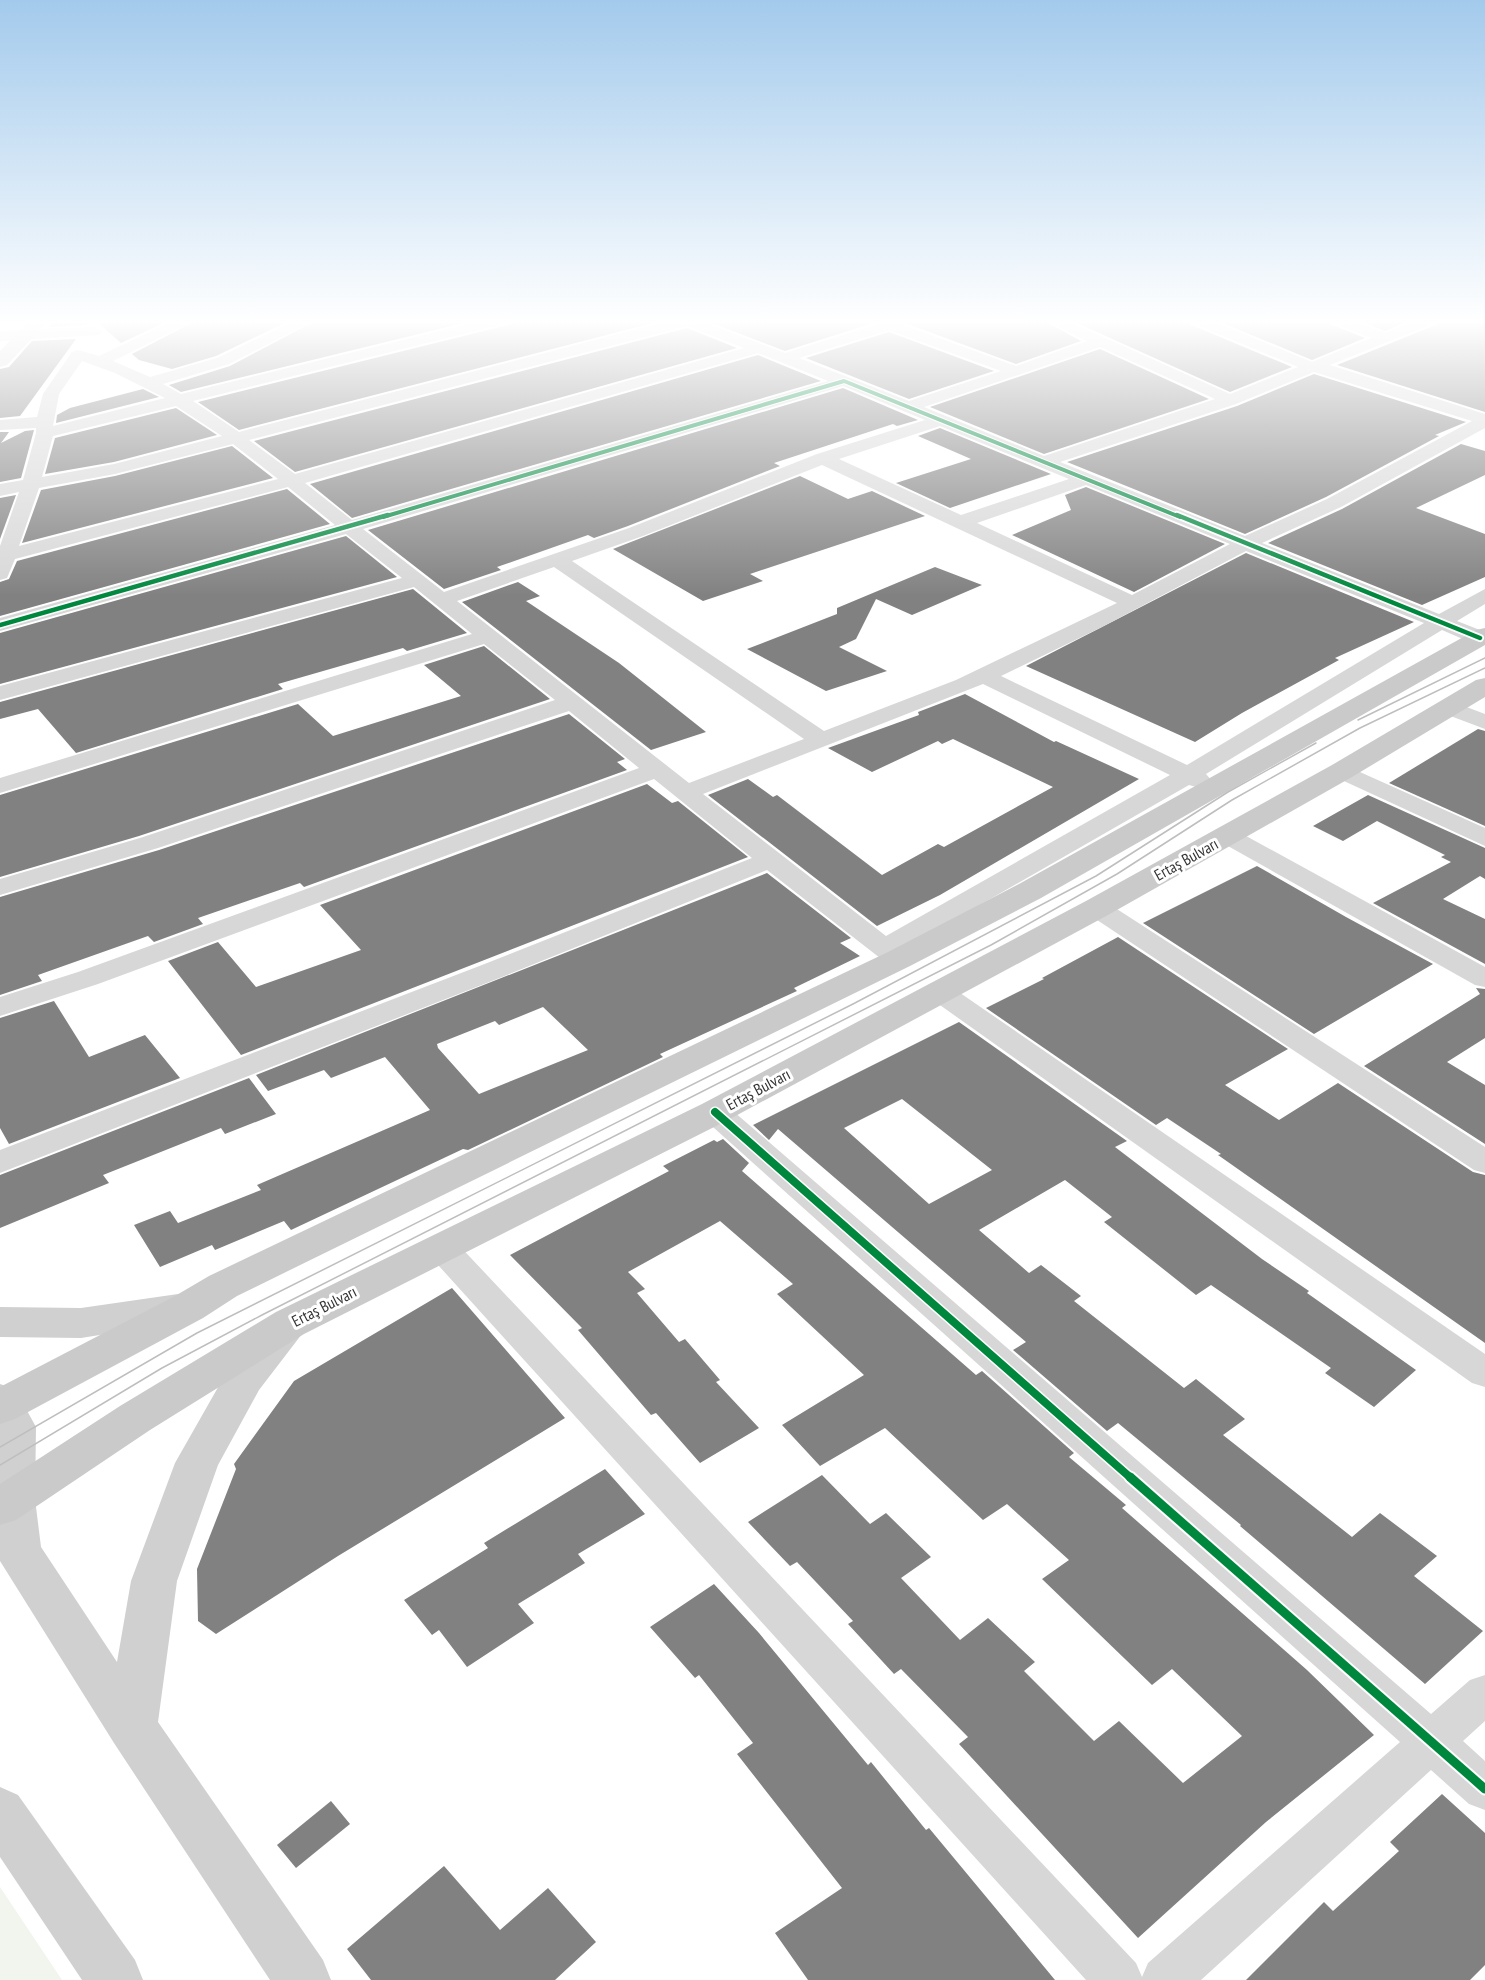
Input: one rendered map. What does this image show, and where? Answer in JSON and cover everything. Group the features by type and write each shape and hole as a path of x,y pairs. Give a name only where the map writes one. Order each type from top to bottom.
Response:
{"main road":[{"path":"303,1980 132,1727 18,1551 6,1503 14,1427 1,1405 189,1307 223,1286 892,953 1030,891 1200,781 1483,636"},
{"name":"Ertaş Bulvarı","path":"6,1503 135,1418 291,1323 715,1112 1097,909 1342,771 1485,686"},
{"path":"0,1322 81,1323 189,1307"},
{"path":"132,1727 154,1581 197,1463 244,1379 291,1323"},
{"path":"0,1812 115,1980"}],"street":[{"path":"4,565 30,487 47,411"},
{"path":"0,425 44,427 120,411"},
{"path":"199,411 237,438 490,635 570,703 892,953"},
{"path":"0,490 30,487 115,469 338,411"},
{"path":"4,565 536,411"},
{"path":"0,625 349,527 741,411"},
{"path":"919,411 1440,621 1483,636"},
{"path":"1044,462 1196,411"},
{"path":"1456,411 1485,421"},
{"path":"443,599 636,532 823,458 940,420"},
{"path":"685,793 983,676 1133,603 1246,543 1334,503 1485,421"},
{"path":"823,458 1133,603"},
{"path":"960,522 1086,479"},
{"path":"557,560 822,740"},
{"path":"0,693 418,580"},
{"path":"983,676 1200,781 1440,621 1485,595"},
{"path":"0,786 490,635"},
{"path":"0,887 149,843 570,703"},
{"path":"1448,707 1485,722"},
{"path":"0,1007 100,974 656,770"},
{"path":"1342,771 1485,837"},
{"path":"1228,836 1485,979"},
{"path":"0,1162 470,980 771,859"},
{"path":"1097,909 1485,1162"},
{"path":"940,992 1485,1373"},
{"path":"715,1112 1485,1789"},
{"path":"441,1247 1119,1980"},
{"path":"1165,1980 1485,1694"}],"shaded area":[{"path":"0,1887 62,1980 0,1980"}],"building":[{"path":"0,411 23,411 20,416 0,418"},
{"path":"64,411 102,411 56,423 57,415"},
{"path":"162,411 181,411 217,435 114,462 45,474 55,438"},
{"path":"212,411 311,411 239,430"},
{"path":"367,411 511,411 295,472 254,441"},
{"path":"562,411 717,411 352,518 310,484"},
{"path":"765,411 898,411 918,420 897,426 893,424 774,463 780,466 628,526 594,538 588,535 497,567 501,570 444,589 368,530"},
{"path":"941,411 1172,411 1044,454"},
{"path":"1221,411 1432,411 1466,422 1435,435 1439,436 1326,497 1245,534 1067,462"},
{"path":"940,428 1051,474 950,508 896,483 971,459 918,436"},
{"path":"34,430 21,478 0,482 0,432 9,432 1,443 25,431"},
{"path":"1461,444 1485,451 1485,475 1416,508 1485,534 1485,577 1422,605 1268,543 1342,509"},
{"path":"232,446 273,478 22,543 41,490 115,476"},
{"path":"800,476 848,499 872,491 925,516 750,574 763,581 703,601 613,549"},
{"path":"1086,487 1225,544 1134,592 1012,535 1071,510 1065,495"},
{"path":"287,489 330,524 0,616 0,582 9,579 17,561"},
{"path":"16,495 0,539 0,498"},
{"path":"346,536 397,577 0,684 0,633"},
{"path":"1246,553 1414,622 1335,658 1339,660 1242,713 1195,742 1026,666"},
{"path":"935,567 982,585 912,615 876,599 856,639 839,647 887,671 826,691 747,649 837,614 837,608"},
{"path":"518,582 540,596 526,601 619,663 706,732 651,750 462,602"},
{"path":"413,589 467,633 407,651 403,648 278,684 283,689 76,753 38,709 0,719 0,702"},
{"path":"484,646 550,699 139,836 0,877 0,795 298,704 333,736 461,696 424,665"},
{"path":"965,694 1054,742 1139,779 940,895 877,926 708,795 748,779 773,797 777,795 882,875 938,844 944,847 1053,787 953,739 942,744 938,741 872,772 828,748 919,715 918,712"},
{"path":"569,714 625,759 617,762 627,770 304,887 300,883 198,918 203,924 154,942 148,936 38,975 42,981 0,995 0,897 159,850"},
{"path":"1478,729 1485,731 1485,826 1389,783"},
{"path":"647,784 672,803 678,801 748,857 241,1055 168,961 218,942 256,987 361,950 320,905"},
{"path":"1368,795 1485,848 1485,879 1480,876 1443,899 1485,919 1485,964 1373,903 1451,862 1441,857 1445,855 1377,821 1343,841 1313,826"},
{"path":"1257,866 1433,964 1314,1034 1143,923"},
{"path":"767,873 851,938 840,943 860,956 794,988 797,991 660,1054 663,1057 468,1150 463,1149 291,1230 284,1221 215,1250 212,1245 160,1267 134,1225 170,1211 178,1223 261,1190 257,1185 430,1110 385,1057 331,1078 324,1070 268,1091 256,1075","holes":["543,1007 588,1050 479,1094 438,1048 437,1044 495,1021 499,1025"]},
{"path":"1118,937 1288,1049 1225,1085 1279,1120 1338,1083 1473,1172 1485,1175 1485,1343 1218,1155 1221,1154 1167,1118 1156,1125 986,1008 1044,979 1042,978"},
{"path":"1476,988 1485,989 1485,1038 1447,1062 1485,1085 1485,1144 1364,1066 1480,994"},
{"path":"54,1001 89,1057 145,1035 180,1078 9,1144 0,1128 0,1018"},
{"path":"959,1022 1127,1141 1115,1147 1262,1259 1309,1291 1307,1293 1416,1370 1374,1407 1325,1373 1331,1368 1211,1285 1196,1295 1104,1222 1112,1217 1065,1180 979,1230 1029,1273 1041,1265 1081,1296 1074,1301 1184,1388 1196,1379 1245,1419 1223,1435 1352,1537 1380,1513 1437,1556 1414,1576 1483,1631 1425,1684 1241,1525 1118,1423 1107,1431 1013,1350 1026,1342 778,1129 769,1140 753,1125","holes":["902,1099 992,1170 929,1204 844,1128"]},
{"path":"249,1078 276,1114 225,1134 221,1128 103,1175 109,1183 0,1228 0,1175"},
{"path":"723,1139 749,1163 742,1171 976,1375 982,1371 1074,1453 1069,1457 1126,1505 1122,1508 1307,1670 1374,1735 1266,1822 1138,1938 959,1744 968,1737 901,1669 894,1674 848,1624 853,1621 797,1562 790,1566 748,1522 822,1475 870,1524 886,1513 931,1557 901,1578 960,1640 988,1618 1035,1662 1024,1671 1094,1741 1119,1721 1183,1783 1242,1736 1172,1669 1152,1685 1042,1579 1069,1560 1007,1504 983,1520 885,1428 820,1466 782,1425 864,1375 777,1294 793,1284 720,1221 628,1272 645,1289 637,1293 679,1342 685,1339 720,1380 716,1382 759,1428 700,1463 656,1413 651,1415 578,1330 582,1328 510,1255 669,1171 663,1166 714,1140 717,1142"},
{"path":"452,1288 565,1418 338,1556 216,1634 198,1621 197,1569 236,1469 234,1464 294,1381"},
{"path":"605,1469 645,1514 578,1554 585,1563 518,1604 534,1623 467,1667 439,1630 432,1635 404,1600 488,1548 484,1543"},
{"path":"714,1584 759,1633 868,1765 871,1762 926,1830 929,1828 1055,1980 808,1980 775,1933 842,1888 737,1754 753,1743 699,1675 695,1678 650,1627"},
{"path":"1442,1794 1485,1833 1485,1965 1470,1980 1246,1980 1324,1902 1333,1911 1399,1851 1390,1842"},
{"path":"331,1801 350,1824 296,1868 277,1845"},
{"path":"444,1866 500,1930 548,1888 596,1942 555,1980 371,1980 347,1949"}],"tram line":[{"path":"1358,720 1485,658"},
{"path":"0,1465 162,1368 262,1315 991,945 1117,874 1232,800 1360,728 1485,668"},
{"path":"0,1447 197,1333 853,1004 1096,876 1228,792 1316,743"}],"cycle path":[{"path":"0,625 349,527 741,411"},
{"path":"919,411 1480,638"},
{"path":"715,1112 1485,1789"}]}
